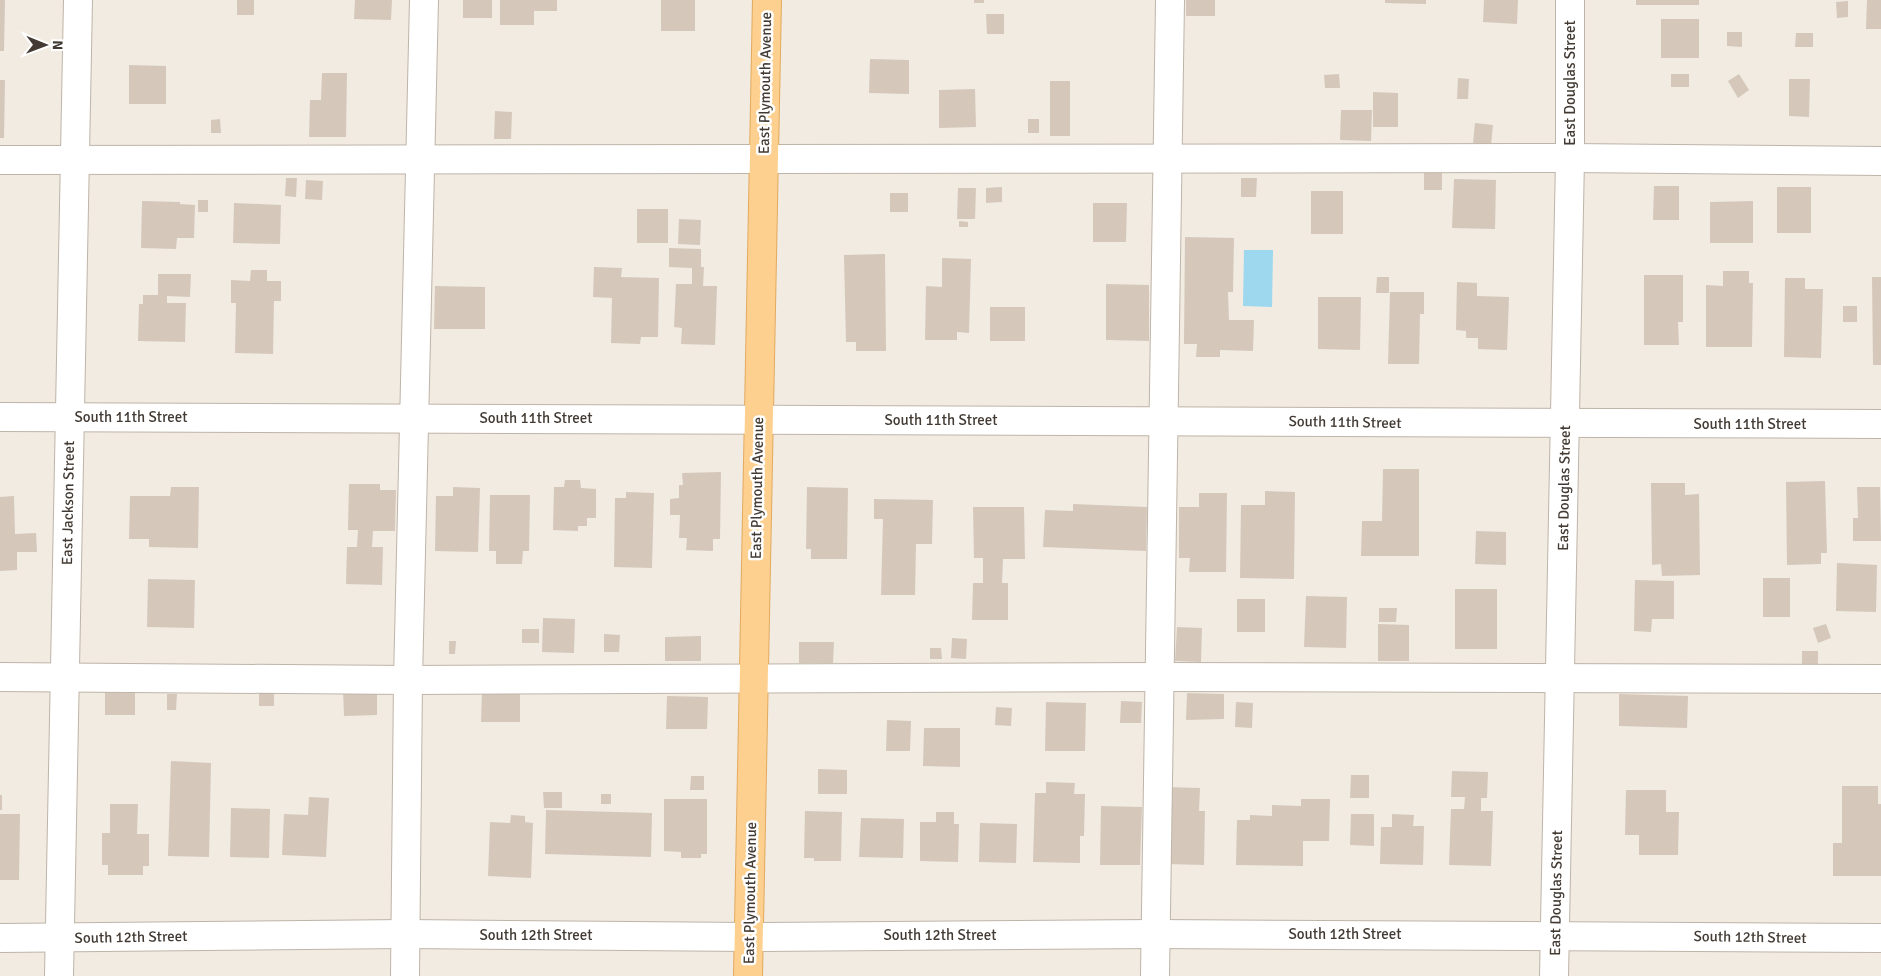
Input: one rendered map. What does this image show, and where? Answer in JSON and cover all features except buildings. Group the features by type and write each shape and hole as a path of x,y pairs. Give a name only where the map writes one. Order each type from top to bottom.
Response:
{"main road":[{"name":"East Plymouth Avenue","path":"748,976 767,0"}],"street":[{"name":"East Jackson Street","path":"59,976 78,0"},
{"path":"405,976 408,680 424,0"},
{"path":"1155,976 1158,677 1170,0"},
{"name":"East Douglas Street","path":"1554,976 1570,158 1570,0"},
{"path":"0,160 1570,158 1881,161"},
{"name":"South 11th Street","path":"0,417 414,417 1163,420 1565,424 1881,424"},
{"path":"0,677 754,681 1158,677 1881,679"},
{"name":"South 12th Street","path":"0,938 406,934 749,937 1155,934 1881,938"}],"water":[{"path":"1244,250 1273,250 1272,307 1243,306"}]}
